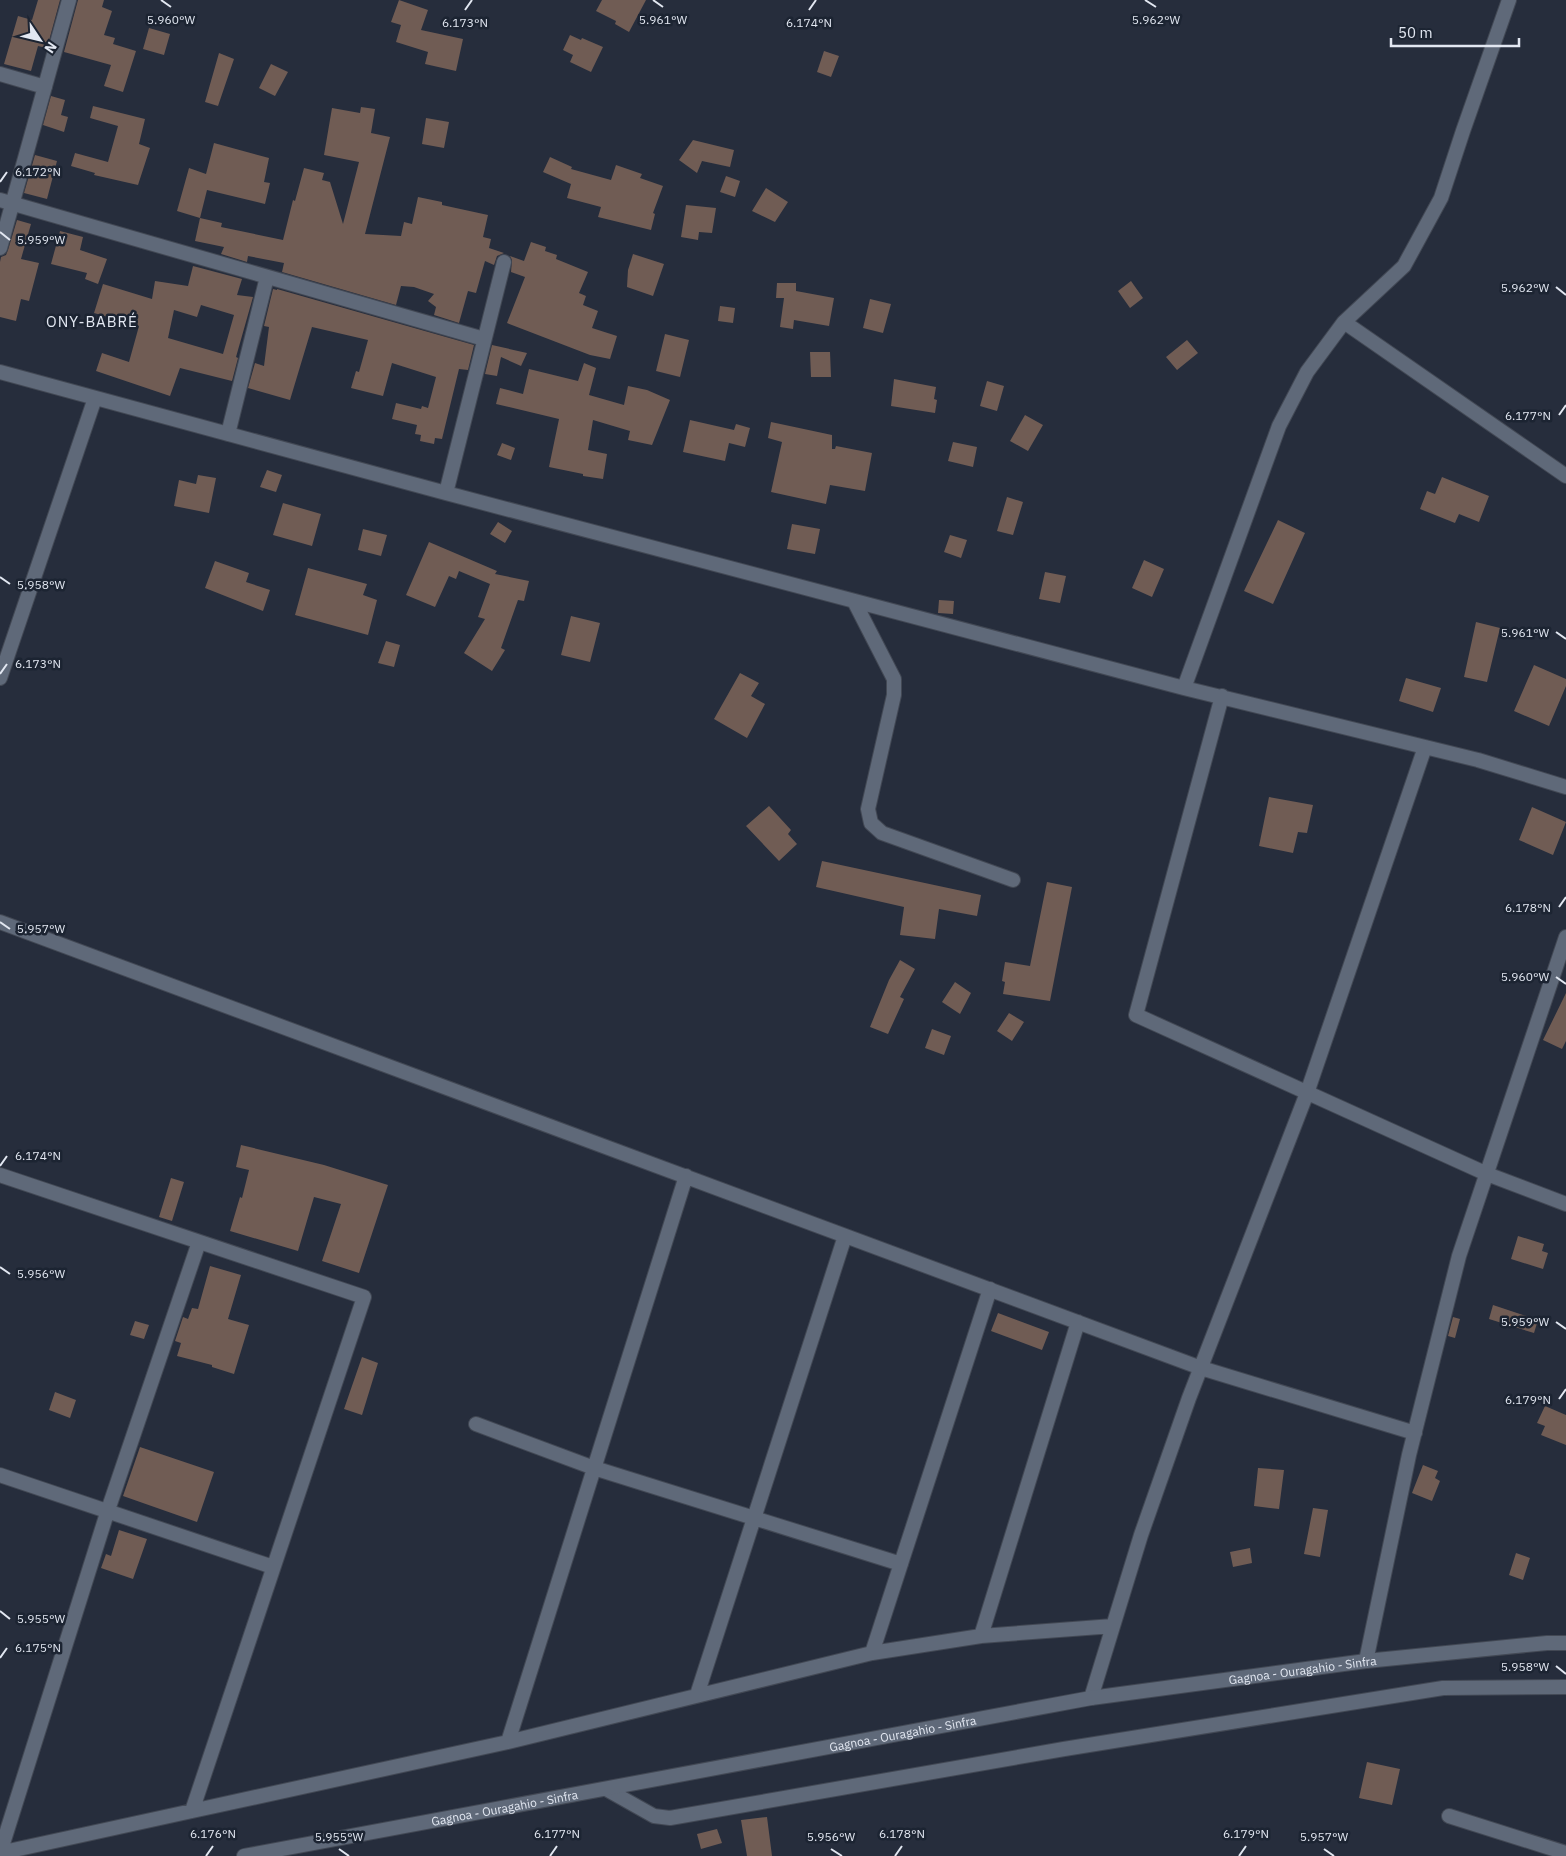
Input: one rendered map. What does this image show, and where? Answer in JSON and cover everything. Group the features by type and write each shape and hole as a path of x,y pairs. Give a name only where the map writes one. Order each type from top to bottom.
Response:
{"street":[{"path":"0,248 6,202 45,87 69,0"},
{"path":"1184,688 1279,426 1307,372 1344,322 1404,266 1441,198 1509,0"},
{"path":"0,74 45,87"},
{"path":"6,202 484,340"},
{"path":"446,493 504,262"},
{"path":"228,434 267,277"},
{"path":"1344,322 1566,476"},
{"path":"0,372 446,493 1184,688 1478,760 1566,787"},
{"path":"0,678 95,398"},
{"path":"854,601 894,679 894,695 868,809 871,823 882,833 1013,880"},
{"path":"1222,696 1136,1015 1487,1174 1566,1204"},
{"path":"1091,1698 1141,1535 1201,1368 1307,1093 1425,747"},
{"path":"0,922 1201,1368 1414,1433"},
{"path":"1366,1661 1414,1433 1459,1256 1566,937"},
{"path":"0,1175 364,1297 192,1811"},
{"path":"508,1742 686,1176"},
{"path":"697,1695 845,1236"},
{"path":"199,1242 108,1510 0,1853 508,1742 872,1653 981,1636 1113,1626"},
{"path":"872,1653 990,1290"},
{"path":"981,1636 1078,1322"},
{"path":"476,1424 594,1468 901,1564"},
{"path":"0,1475 273,1567"},
{"name":"Gagnoa - Ouragahio - Sinfra","path":"244,1856 1091,1698 1366,1661 1566,1643"},
{"path":"606,1789 654,1816 670,1818 1064,1749 1444,1688 1566,1687"},
{"path":"1449,1816 1566,1853"}],"building":[{"path":"38,0 60,0 47,48 38,46 31,71 4,64 18,16 32,20"},
{"path":"78,0 104,0 102,7 112,11 104,35 115,38 113,44 136,51 123,92 104,86 111,65 64,52"},
{"path":"399,0 428,10 421,30 463,39 456,71 425,64 428,52 396,42 401,25 391,22"},
{"path":"602,0 646,0 629,32 615,24 616,21 596,11"},
{"path":"149,28 170,34 164,55 143,49"},
{"path":"570,35 603,47 591,72 570,62 573,55 563,50"},
{"path":"824,51 839,56 831,77 817,72"},
{"path":"219,53 234,59 218,106 205,102"},
{"path":"271,64 288,72 275,96 259,88"},
{"path":"51,96 65,100 61,115 68,117 64,132 43,125"},
{"path":"93,106 145,119 139,144 150,148 138,185 94,175 95,173 71,166 75,153 108,162 118,126 90,118"},
{"path":"361,107 375,109 371,133 390,137 365,234 401,236 404,222 412,224 418,197 442,202 442,205 488,215 483,237 491,239 489,248 504,253 497,256 494,265 485,261 476,293 468,291 459,323 434,315 436,307 428,301 434,294 414,287 401,286 396,305 282,272 284,263 248,256 247,262 221,254 224,247 195,241 200,218 222,223 221,227 283,240 293,200 295,201 304,168 324,173 322,180 330,182 343,224 359,162 324,155 332,108 360,113"},
{"path":"426,118 449,122 444,148 422,144"},
{"path":"693,140 734,150 730,167 702,161 697,173 679,160"},
{"path":"214,143 269,158 264,182 270,183 265,204 207,190 200,218 177,211 189,168 206,174"},
{"path":"35,155 57,161 47,199 24,193"},
{"path":"550,157 572,167 571,169 611,180 616,165 642,174 640,178 663,186 653,213 655,214 651,230 598,217 601,207 567,198 571,184 543,172"},
{"path":"726,176 740,181 735,197 720,192"},
{"path":"766,188 788,202 775,222 752,211"},
{"path":"686,205 716,208 712,233 699,232 698,240 681,237"},
{"path":"17,220 31,224 21,259 39,263 29,301 21,299 16,321 0,317 0,262 1,257 6,255"},
{"path":"60,231 83,237 80,250 107,259 98,284 85,279 87,273 51,264"},
{"path":"531,242 546,247 545,251 557,255 556,259 588,272 579,293 586,296 583,305 598,311 592,328 617,336 610,359 590,355 507,323 525,277 511,272 512,260 510,256 524,261"},
{"path":"633,254 664,264 653,296 627,287 628,270"},
{"path":"193,266 242,279 237,295 253,297 236,357 238,358 232,381 180,368 170,396 96,371 102,353 129,362 139,326 94,313 103,284 152,299 155,281 188,286","holes":["201,305 234,315 223,354 168,338 174,310 197,317"]},
{"path":"1131,281 1143,298 1130,308 1118,291"},
{"path":"777,283 796,283 796,291 834,298 829,326 794,320 793,329 780,327 784,298 776,298"},
{"path":"273,289 474,345 468,370 459,369 442,439 435,438 434,444 420,441 421,435 415,434 417,425 392,419 396,403 421,409 422,406 428,408 436,377 392,363 383,396 351,388 356,371 359,372 368,340 312,327 290,400 248,388 255,363 264,366 269,327 264,326"},
{"path":"870,299 891,304 883,333 863,328"},
{"path":"720,306 735,308 733,323 718,321"},
{"path":"665,334 689,340 680,377 656,371"},
{"path":"1187,340 1198,353 1177,370 1166,357"},
{"path":"492,345 527,353 521,366 501,357 497,376 485,374"},
{"path":"810,352 830,352 831,377 811,377"},
{"path":"584,363 596,368 589,395 624,405 628,386 647,390 670,400 652,445 628,440 630,431 593,420 588,450 607,454 603,479 549,467 559,419 496,404 500,388 523,394 529,369 578,381"},
{"path":"894,379 936,387 934,399 937,400 935,413 891,406"},
{"path":"987,381 1004,386 997,411 980,406"},
{"path":"1025,415 1043,425 1028,451 1010,441"},
{"path":"690,420 734,430 736,424 750,428 745,447 729,443 725,461 683,452"},
{"path":"771,422 832,435 832,449 835,449 836,446 872,453 865,491 830,485 826,504 771,492 782,442 768,438"},
{"path":"953,442 977,447 973,467 948,461"},
{"path":"502,443 515,448 511,460 497,455"},
{"path":"267,470 282,475 276,492 260,487"},
{"path":"198,475 216,478 209,513 174,506 179,480 196,484"},
{"path":"1442,477 1489,496 1479,522 1459,514 1455,523 1420,509 1427,491 1435,494"},
{"path":"1007,497 1023,502 1013,535 997,531"},
{"path":"283,503 321,514 312,546 273,535"},
{"path":"1278,520 1305,533 1273,604 1244,591"},
{"path":"498,522 512,531 505,543 490,534"},
{"path":"792,524 820,529 815,554 787,549"},
{"path":"363,529 387,535 381,556 358,550"},
{"path":"950,535 967,540 961,558 944,552"},
{"path":"429,542 497,571 495,574 529,581 524,601 518,600 501,648 505,650 492,671 464,653 485,619 478,617 490,584 459,571 456,579 449,576 435,607 406,595"},
{"path":"1144,560 1164,569 1152,597 1132,588"},
{"path":"215,561 249,573 246,582 270,590 263,611 205,588"},
{"path":"308,568 367,584 363,595 377,600 368,635 295,615"},
{"path":"1045,572 1066,576 1060,603 1039,599"},
{"path":"939,600 954,601 953,614 938,613"},
{"path":"571,616 600,623 590,662 561,655"},
{"path":"1476,622 1500,628 1487,682 1464,677"},
{"path":"386,641 400,645 394,667 378,663"},
{"path":"1534,665 1566,679 1566,686 1549,726 1514,711"},
{"path":"740,673 759,683 751,696 765,704 747,738 714,719"},
{"path":"1406,678 1441,688 1433,712 1399,701"},
{"path":"1269,797 1313,805 1307,833 1298,832 1293,853 1259,846"},
{"path":"769,806 791,830 788,834 797,844 779,861 746,826"},
{"path":"1532,807 1566,822 1553,855 1519,840"},
{"path":"822,861 981,895 977,916 939,909 935,939 900,935 904,907 816,887"},
{"path":"1047,882 1072,887 1050,1001 1003,994 1005,982 1002,981 1005,962 1030,966"},
{"path":"900,960 915,969 900,997 904,999 888,1034 870,1027 889,980"},
{"path":"955,982 971,993 960,1014 942,1002"},
{"path":"1566,993 1566,1041 1562,1049 1543,1040"},
{"path":"1009,1013 1024,1022 1012,1041 997,1031"},
{"path":"932,1029 951,1036 944,1055 925,1048"},
{"path":"241,1145 324,1165 388,1185 359,1273 322,1261 341,1204 314,1197 298,1251 230,1231 240,1197 242,1198 249,1170 236,1167"},
{"path":"171,1178 184,1182 172,1221 159,1217"},
{"path":"1518,1236 1544,1244 1542,1251 1548,1253 1543,1269 1511,1259"},
{"path":"210,1266 241,1275 228,1319 249,1325 234,1374 212,1367 212,1365 177,1356 181,1343 175,1341 183,1317 188,1319 192,1308 198,1309"},
{"path":"1493,1305 1538,1320 1534,1333 1489,1319"},
{"path":"998,1313 1049,1332 1042,1350 991,1331"},
{"path":"1453,1317 1460,1319 1455,1338 1448,1336"},
{"path":"135,1321 149,1325 144,1339 130,1335"},
{"path":"362,1357 378,1363 362,1415 344,1409"},
{"path":"55,1392 76,1400 70,1418 49,1410"},
{"path":"1545,1406 1566,1415 1566,1445 1541,1435 1545,1426 1537,1423"},
{"path":"140,1447 214,1472 197,1522 123,1496"},
{"path":"1423,1465 1438,1471 1435,1478 1440,1481 1432,1501 1412,1493"},
{"path":"1258,1468 1284,1470 1279,1509 1254,1506"},
{"path":"1313,1508 1328,1510 1320,1557 1304,1554"},
{"path":"119,1530 147,1539 133,1579 101,1568 106,1554 111,1556"},
{"path":"1250,1548 1252,1563 1233,1567 1230,1552"},
{"path":"1516,1553 1530,1558 1523,1580 1509,1575"},
{"path":"1367,1762 1400,1769 1392,1805 1359,1798"},
{"path":"767,1817 772,1856 747,1856 741,1820"},
{"path":"717,1829 722,1843 701,1849 697,1834"}],"district":[{"name":"ONY-BABRÉ","path":"92,321"}]}
